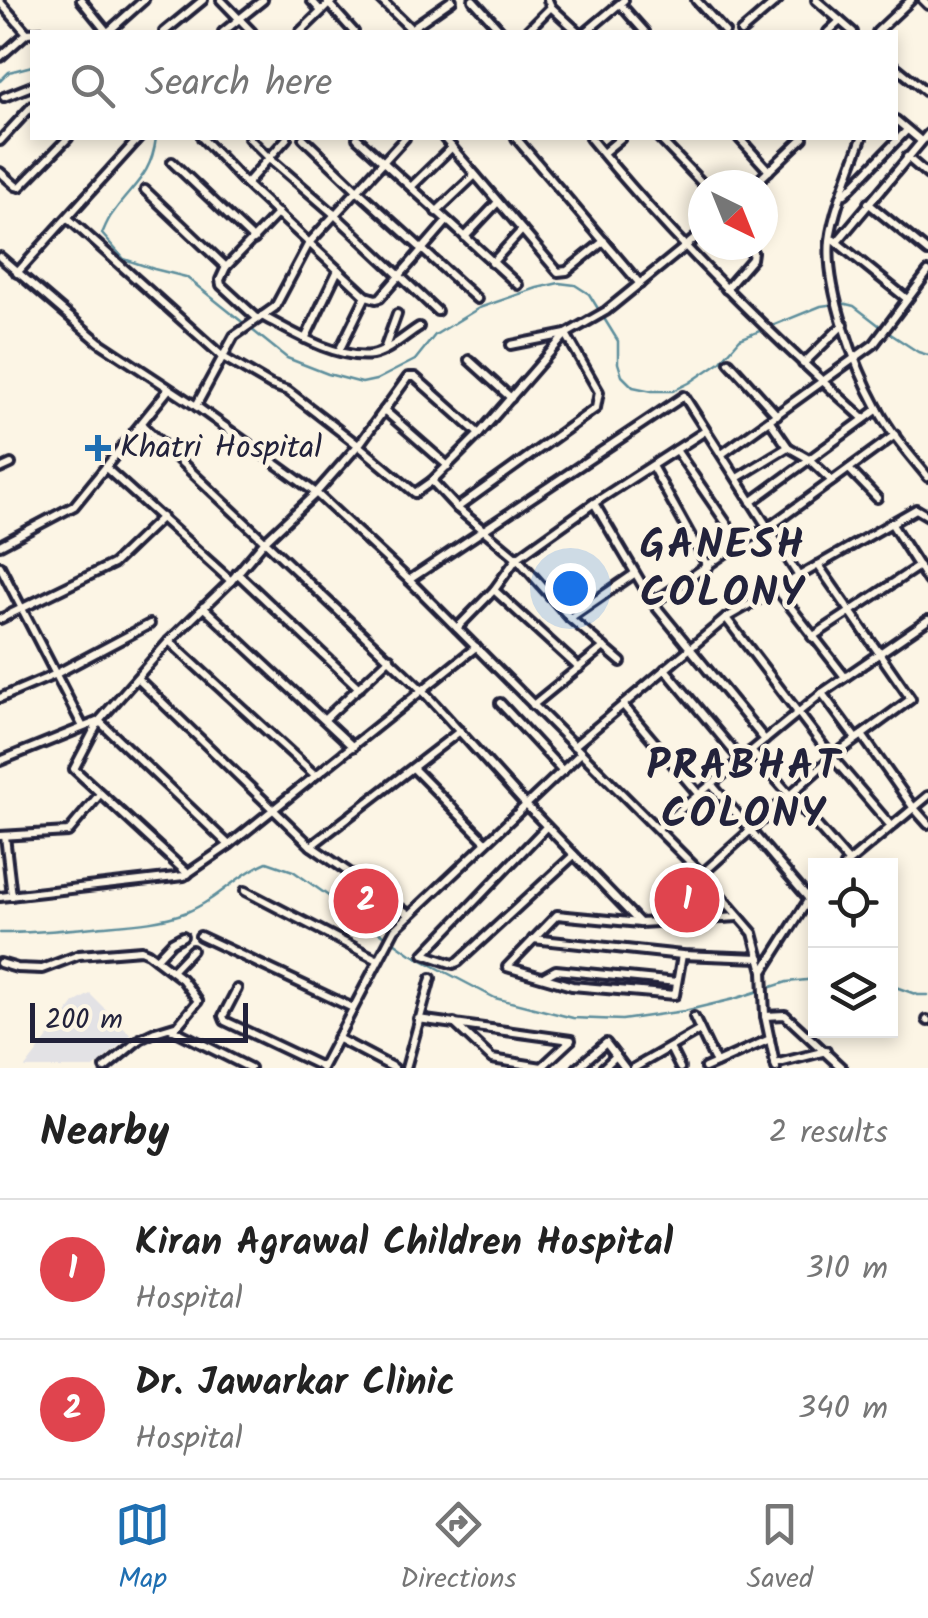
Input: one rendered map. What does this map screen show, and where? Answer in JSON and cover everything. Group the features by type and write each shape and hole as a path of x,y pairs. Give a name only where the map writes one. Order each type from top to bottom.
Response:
{"street":[{"path":"110,30 144,0"},
{"path":"166,30 202,0"},
{"path":"221,0 250,30"},
{"path":"226,30 262,0"},
{"path":"311,0 321,11"},
{"path":"382,0 407,30"},
{"path":"473,0 500,30"},
{"path":"696,0 723,30"},
{"path":"743,30 778,0"},
{"path":"816,0 851,30"},
{"path":"879,30 910,0"},
{"path":"84,1 106,30"},
{"path":"409,30 448,1"},
{"path":"0,2 26,33"},
{"path":"302,30 331,2 352,30"},
{"path":"588,30 622,2 643,30"},
{"path":"528,30 549,4 576,30"},
{"path":"419,22 426,30"},
{"path":"830,30 840,22"},
{"path":"0,57 30,33"},
{"path":"898,69 928,93"},
{"path":"4,97 30,87"},
{"path":"0,141 30,108"},
{"path":"898,122 921,141"},
{"path":"898,139 907,130"},
{"path":"833,239 928,134"},
{"path":"0,172 20,187 66,140"},
{"path":"17,272 136,140"},
{"path":"204,140 366,296 380,298 447,221"},
{"path":"251,140 438,311"},
{"path":"246,184 285,140"},
{"path":"305,140 477,299"},
{"path":"359,140 518,285"},
{"path":"196,406 234,336 275,307 309,244 403,140"},
{"path":"446,140 558,272 562,274 604,242"},
{"path":"518,140 640,284"},
{"path":"592,140 686,248 864,420"},
{"path":"602,153 618,140"},
{"path":"661,140 690,170"},
{"path":"741,140 769,170 801,140"},
{"path":"861,140 842,196 833,239 829,261 832,284 854,356 878,409 928,476"},
{"path":"842,196 897,140"},
{"path":"411,188 452,147"},
{"path":"907,157 928,174"},
{"path":"172,162 254,240"},
{"path":"436,212 476,175"},
{"path":"145,190 226,267"},
{"path":"465,237 498,202"},
{"path":"868,203 928,252"},
{"path":"278,213 226,267 220,280 258,319 339,352 368,355 384,350 419,327"},
{"path":"68,218 222,357 288,391 412,493 420,492 479,434 566,334"},
{"path":"492,263 522,230"},
{"path":"833,239 907,298"},
{"path":"511,344 566,334 606,311 686,248"},
{"path":"0,257 99,342 316,492 409,580 658,828 753,933 764,974 765,1016 776,1066 826,1051"},
{"path":"726,288 751,260"},
{"path":"305,339 338,270"},
{"path":"722,454 874,344 928,272"},
{"path":"339,352 366,296"},
{"path":"384,350 397,314"},
{"path":"803,364 842,320"},
{"path":"457,508 596,408 598,392 566,334"},
{"path":"469,360 511,398"},
{"path":"730,362 774,418 788,447 809,459 832,481"},
{"path":"188,874 74,769 98,721 264,542 316,492 358,445 404,380 412,376 479,434"},
{"path":"0,545 74,506 170,388"},
{"path":"409,580 684,396 798,575"},
{"path":"751,502 878,409"},
{"path":"384,410 448,466"},
{"path":"142,424 424,691 526,806 640,923"},
{"path":"456,628 494,590 517,558 705,431"},
{"path":"653,602 769,528 894,435"},
{"path":"736,478 788,447"},
{"path":"676,450 740,543"},
{"path":"0,469 11,464"},
{"path":"652,466 708,567"},
{"path":"106,467 231,581"},
{"path":"850,468 878,498"},
{"path":"432,481 457,508 517,558 570,618 621,662"},
{"path":"594,503 653,602 765,740"},
{"path":"574,746 726,618 916,509 928,516"},
{"path":"0,619 113,564 162,517"},
{"path":"891,523 928,581"},
{"path":"0,566 83,727"},
{"path":"702,874 832,756 911,700 818,566"},
{"path":"812,637 919,566"},
{"path":"237,574 359,688"},
{"path":"570,618 634,574"},
{"path":"776,588 845,677"},
{"path":"494,590 579,668"},
{"path":"203,607 353,746"},
{"path":"726,618 891,826"},
{"path":"658,828 797,712 928,620"},
{"path":"0,698 54,675 150,624"},
{"path":"169,642 314,774"},
{"path":"0,897 188,874 476,647"},
{"path":"533,705 604,647"},
{"path":"325,719 390,658"},
{"path":"666,669 740,759"},
{"path":"137,678 311,846 410,915"},
{"path":"822,693 856,739"},
{"path":"500,703 563,771"},
{"path":"623,705 700,796"},
{"path":"0,761 98,721"},
{"path":"98,721 230,844"},
{"path":"311,846 460,731"},
{"path":"856,739 862,735 928,824"},
{"path":"751,750 842,858"},
{"path":"236,989 224,1021 322,1068 396,929 582,753"},
{"path":"413,768 486,842"},
{"path":"712,785 808,892"},
{"path":"12,896 3,836 68,832 100,794"},
{"path":"852,858 928,796"},
{"path":"546,827 424,954 453,964 458,962 574,856"},
{"path":"245,892 378,960"},
{"path":"764,974 808,902"},
{"path":"682,955 674,995 572,986 507,967 557,914 640,923 740,917"},
{"path":"156,958 183,936"},
{"path":"200,936 352,1008"},
{"path":"533,939 682,955 760,958"},
{"path":"0,964 42,969 79,955 134,950 148,953 172,970 198,1001 178,1026 140,1039 105,1068"},
{"path":"172,970 192,950"},
{"path":"544,977 556,970 677,982"},
{"path":"406,1068 432,978"},
{"path":"765,1016 785,1015 842,1068"},
{"path":"694,1018 716,1063"},
{"path":"418,1019 570,1040 544,1065"},
{"path":"454,1022 492,1058 556,1068"},
{"path":"171,1028 250,1068"},
{"path":"634,1068 700,1030"},
{"path":"338,1038 394,1068"},
{"path":"704,1068 770,1039"},
{"path":"578,1068 606,1043 625,1068"},
{"path":"670,1048 680,1068"},
{"path":"603,1068 616,1056"}],"shaded area":[{"path":"90,994 131,1035 94,1068 25,1068 74,1003"}],"waterway":[{"path":"0,81 9,72 30,67"},
{"path":"156,140 145,171 111,215 102,234 124,259 186,277 287,358 328,374 362,383 376,380 415,360 435,335 479,308 559,283 575,285 589,294 618,341 622,376 633,387 652,391 673,391 689,383 720,362 740,339 821,306 842,303 854,306 889,333 928,355"},
{"path":"0,933 129,924 176,916 198,907 267,862 293,871 411,954 495,998 573,1018 622,1020 684,1011 787,982 808,980"},
{"path":"898,988 928,995"}],"place":[{"name":"Khatri Hospital","path":"98,448"},
{"name":"Kiran Agrawal Children Hospital","path":"687,900"},
{"name":"Dr. Jawarkar Clinic","path":"366,901"}],"district":[{"name":"GANESH COLONY","path":"723,570"},
{"name":"PRABHAT COLONY","path":"744,791"}]}
